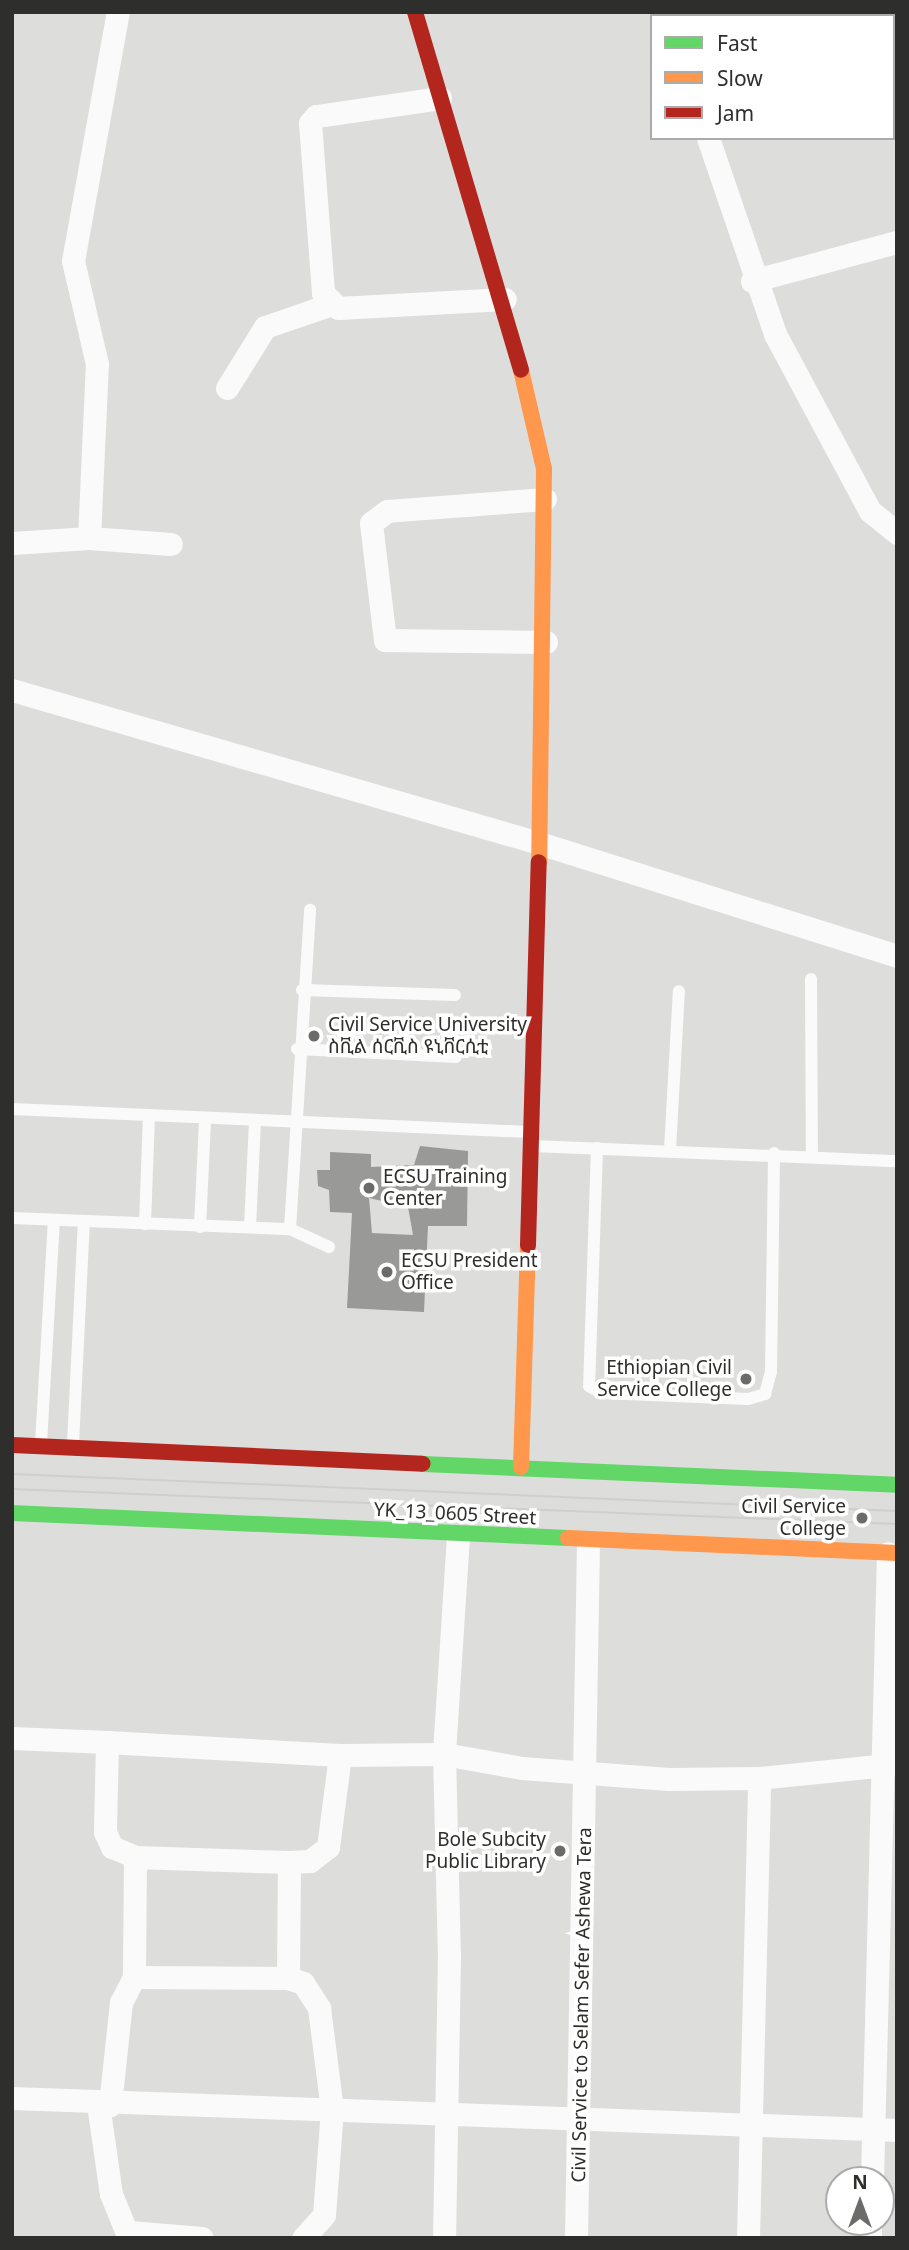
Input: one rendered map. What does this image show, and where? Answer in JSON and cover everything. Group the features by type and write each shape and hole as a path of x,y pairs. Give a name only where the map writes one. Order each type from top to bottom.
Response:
{"main road":[{"path":"415,12 505,299 545,499 546,642 521,1467"},
{"path":"12,1445 897,1485"},
{"name":"YK_13_0605 Street","path":"12,1513 588,1542 892,1553"}],"street":[{"path":"89,538 97,364 73,261 118,12"},
{"path":"329,305 310,122 316,116 440,98"},
{"path":"709,140 752,281 815,415 870,511 897,533"},
{"path":"752,281 897,242"},
{"path":"227,387 265,327 329,305 505,299"},
{"path":"545,499 387,511 371,523 385,640 546,642"},
{"path":"12,543 89,538 171,544"},
{"path":"12,690 539,843 897,956"},
{"path":"444,2238 448,2115 444,1754 458,1536"},
{"name":"Civil Service to Selam Sefer Ashewa Tera","path":"576,2238 588,1772 588,1542"},
{"path":"876,2166 885,2129 892,1553"},
{"path":"12,1738 340,1755 444,1754 588,1772 759,1778 889,1764"},
{"path":"107,1742 105,1832 112,1847 135,1857 310,1861 328,1847 340,1755"},
{"path":"748,2238 759,1778"},
{"path":"135,1857 134,1978 121,2002 104,2104 111,2194 129,2235 202,2238"},
{"path":"288,1978 289,1862"},
{"path":"134,1978 288,1978 303,1983 319,2008 332,2109 324,2215 303,2238"},
{"path":"12,2098 104,2104 332,2109 448,2115 580,2116 885,2129"}],"lane":[{"path":"290,1229 297,1049 310,910"},
{"path":"811,979 812,1155"},
{"path":"302,990 455,995"},
{"path":"670,1150 679,991"},
{"path":"297,1049 457,1057"},
{"path":"12,1109 255,1121 295,1120 532,1139 597,1148 774,1153 897,1161"},
{"path":"145,1224 149,1115"},
{"path":"200,1227 205,1119"},
{"path":"250,1227 255,1121"},
{"path":"597,1148 589,1386 601,1393 748,1399 765,1394 771,1372 774,1153"},
{"path":"12,1218 290,1229 328,1247"},
{"path":"40,1446 54,1220"},
{"path":"73,1447 85,1222"}],"building":[{"path":"420,1146 468,1151 467,1226 428,1226 424,1312 347,1308 352,1213 330,1212 329,1190 318,1186 317,1170 330,1170 330,1152 371,1154 371,1167 414,1165","holes":["369,1198 408,1207 413,1235 372,1233"]}],"tram line":[{"path":"12,1474 897,1511"},
{"path":"12,1489 897,1524"}],"traffic: fast":[{"path":"423,1464 897,1485"},
{"path":"12,1513 568,1538"}],"traffic: slow":[{"path":"521,370 544,469 539,862"},
{"path":"521,1467 528,1245"},
{"path":"568,1538 897,1553"}],"traffic: jam":[{"path":"415,12 521,370"},
{"path":"528,1245 539,862"},
{"path":"12,1445 423,1464"}],"place":[{"name":"Civil Service University ስቪል ሰርቪስ ዩኒቨርሲቲ","path":"314,1036"},
{"name":"ECSU Training Center","path":"369,1188"},
{"name":"ECSU President Office","path":"387,1272"},
{"name":"Ethiopian Civil Service College","path":"746,1379"},
{"name":"Civil Service College","path":"862,1518"},
{"name":"Bole Subcity Public Library","path":"560,1851"}]}
